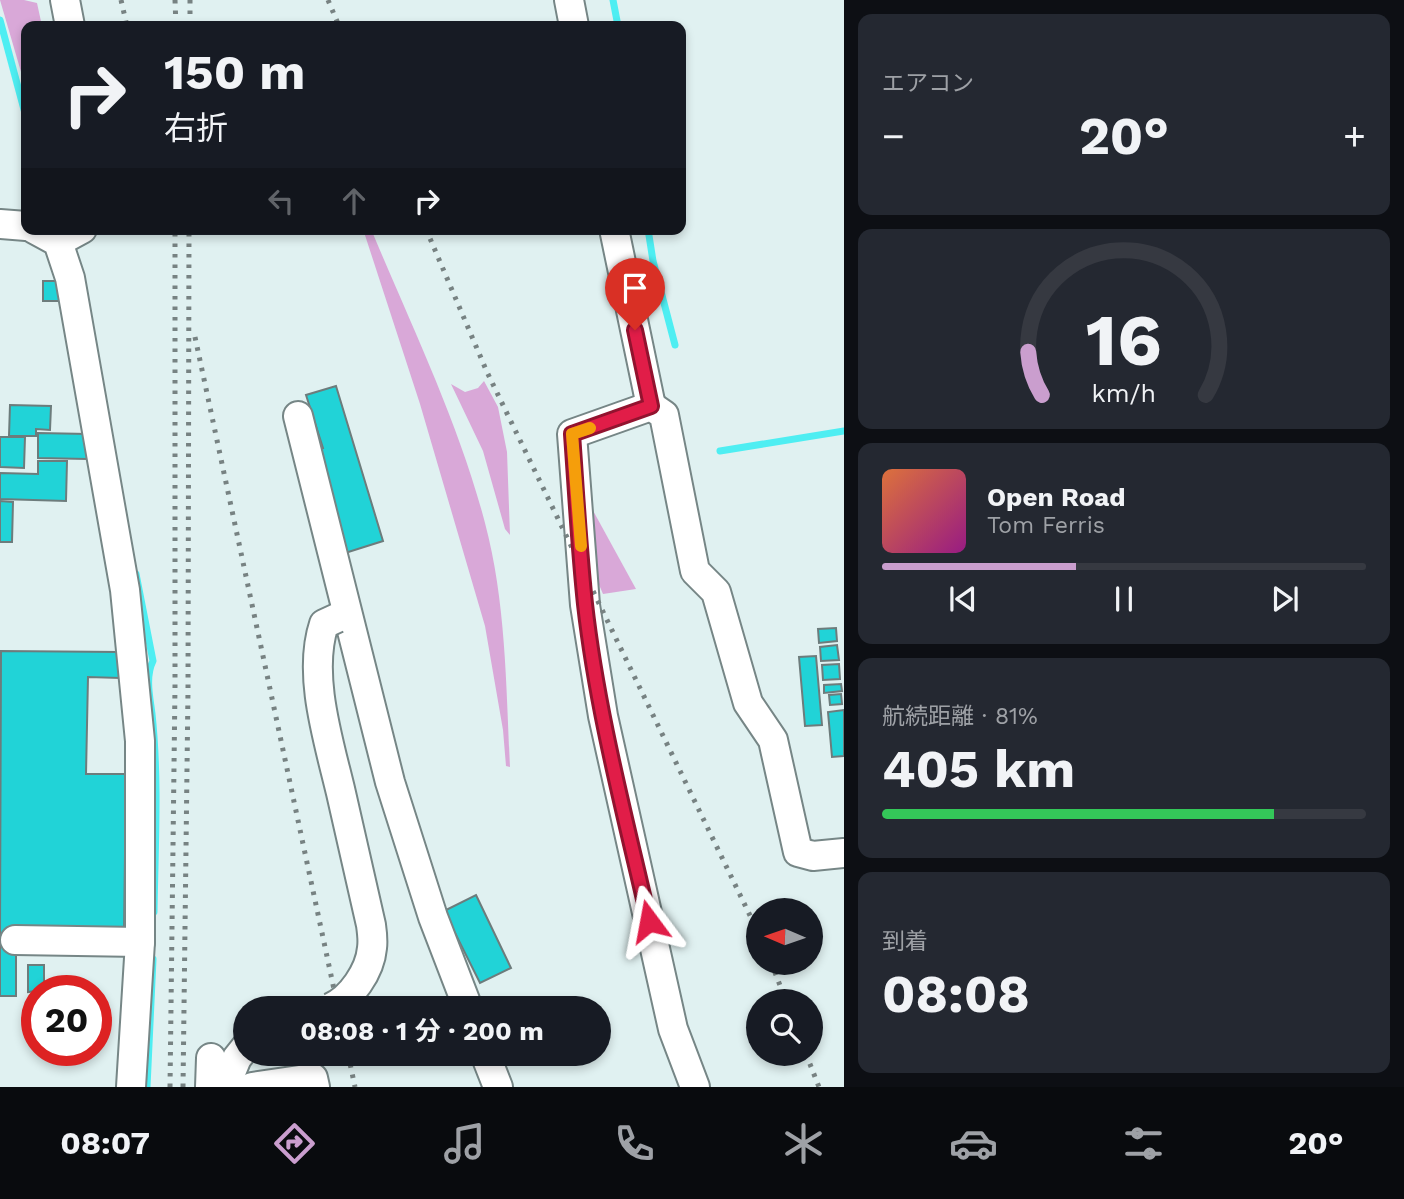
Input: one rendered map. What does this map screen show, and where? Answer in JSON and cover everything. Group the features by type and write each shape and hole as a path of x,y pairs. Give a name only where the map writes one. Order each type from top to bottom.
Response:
{"street":[{"path":"65,0 69,21"},
{"path":"569,0 573,21"},
{"path":"0,224 21,226"},
{"path":"58,235 70,278 125,590 140,741 140,942 131,1087"},
{"path":"615,235 651,406 664,415 695,571 716,592 748,703 773,740 798,852 813,856 844,853"},
{"path":"651,406 572,434 585,605 603,716 674,1029 695,1087"},
{"path":"298,416 342,617 433,917 463,996"},
{"path":"342,617 324,624 317,643 317,675 328,740 371,925 372,949 366,970 346,996"},
{"path":"15,940 140,942"},
{"path":"209,1087 211,1058"},
{"path":"225,1087 234,1066"},
{"path":"490,1066 498,1087"},
{"path":"252,1087 313,1078 315,1087"}],"shaded area":[{"path":"0,0 37,3 41,21 21,21 21,72"},
{"path":"365,235 374,235 433,374 462,448 485,523 501,613 510,767 506,766 503,730 485,626 420,404"},
{"path":"484,381 498,407 507,452 510,535 505,529 483,451 451,384 465,392 478,388"},
{"path":"585,496 636,589 603,594 591,566"}],"building":[{"path":"43,281 60,281 60,301 43,301"},
{"path":"336,386 383,541 342,554 311,452 323,448 306,395"},
{"path":"10,405 51,406 50,430 36,429 36,436 9,436"},
{"path":"38,433 88,434 87,459 38,458"},
{"path":"0,437 25,437 24,468 0,467"},
{"path":"38,461 67,461 66,501 0,499 0,473 38,474"},
{"path":"0,501 13,502 12,542 0,542"},
{"path":"836,628 837,641 819,643 818,629"},
{"path":"837,645 839,660 821,661 820,647"},
{"path":"1,651 120,652 120,678 88,677 86,774 126,774 124,935 0,934"},
{"path":"816,656 822,725 805,726 799,657"},
{"path":"839,664 840,679 823,680 822,665"},
{"path":"841,684 842,691 824,693 824,685"},
{"path":"841,694 842,704 830,705 829,695"},
{"path":"844,710 844,756 832,757 828,712"},
{"path":"476,895 511,968 480,983 444,911"},
{"path":"0,946 16,946 16,996 0,996"},
{"path":"28,965 44,965 44,975 28,975"}],"waterway":[{"path":"613,0 617,21"},
{"path":"0,20 21,98"},
{"path":"649,235 675,345"},
{"path":"720,451 844,431"},
{"path":"136,574 153,661 149,694 155,764 154,912"},
{"path":"147,1087 153,959"}],"railway":[{"path":"121,0 126,21"},
{"path":"175,0 176,21"},
{"path":"190,0 190,21"},
{"path":"328,0 337,21"},
{"path":"170,1087 175,686 175,235"},
{"path":"183,1087 188,690 189,235"},
{"path":"429,235 487,372 746,907"},
{"path":"195,337 335,996"},
{"path":"776,975 781,989"},
{"path":"351,1066 355,1087"},
{"path":"811,1066 819,1087"}],"slow traffic":[{"path":"581,546 572,434 590,428"}],"route":[{"path":"635,330 651,406 572,434 585,605 603,716 649,921"}]}
